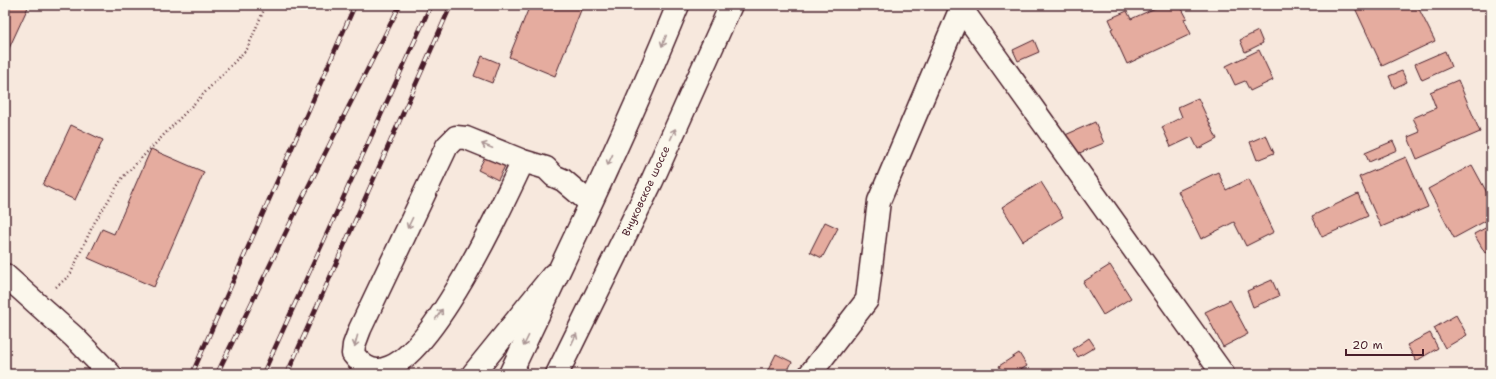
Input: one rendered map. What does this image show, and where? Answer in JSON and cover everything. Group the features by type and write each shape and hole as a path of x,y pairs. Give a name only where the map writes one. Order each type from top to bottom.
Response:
{"main road":[{"path":"510,374 565,260 646,83 678,5"},
{"name":"Внуковское шоссе","path":"557,374 652,180 731,5"},
{"path":"810,374 867,300 879,201 961,8 1223,374"},
{"path":"525,162 483,243 456,290 429,329 407,356 394,365 379,370 368,368 360,364 353,354 354,345 360,329 447,146 456,137 466,138 525,162 546,168 554,176 563,180 590,203"},
{"path":"473,374 565,260"},
{"path":"6,278 74,337 110,374"}],"path":[{"path":"37,304 70,275 93,225 123,177 247,49 266,5"}],"building":[{"path":"5,5 29,5 5,57"},
{"path":"530,5 583,5 555,76 509,57"},
{"path":"1162,5 1177,5 1179,8 1181,7 1187,18 1184,19 1191,34 1127,64 1111,29 1113,28 1109,19 1127,11 1131,19"},
{"path":"1294,5 1310,5 1297,11"},
{"path":"1362,5 1417,5 1435,41 1382,66 1355,8"},
{"path":"1258,31 1263,43 1245,52 1240,40"},
{"path":"1034,40 1039,52 1018,61 1013,50"},
{"path":"1259,50 1273,80 1250,91 1245,81 1235,85 1226,66"},
{"path":"1445,51 1451,67 1422,80 1415,64"},
{"path":"482,56 499,63 492,83 474,76"},
{"path":"1402,71 1407,82 1394,88 1389,76"},
{"path":"1458,80 1480,132 1417,159 1408,137 1420,132 1413,118 1436,108 1430,92"},
{"path":"1198,98 1217,139 1198,149 1192,137 1171,147 1162,127 1182,117 1178,107"},
{"path":"1095,122 1104,143 1072,156 1063,136"},
{"path":"71,125 103,140 75,200 43,185"},
{"path":"1266,135 1274,153 1257,160 1250,142"},
{"path":"1393,141 1397,150 1369,162 1365,153"},
{"path":"151,149 204,172 154,287 88,258 102,229 114,234"},
{"path":"486,155 506,164 498,180 478,170"},
{"path":"1406,157 1428,207 1381,227 1359,177"},
{"path":"1472,165 1491,200 1491,218 1454,238 1428,189"},
{"path":"1218,172 1226,190 1249,179 1274,232 1246,246 1234,222 1201,239 1178,191"},
{"path":"1041,182 1063,217 1023,241 1002,207"},
{"path":"1358,194 1368,216 1322,237 1312,216"},
{"path":"825,222 838,228 822,258 810,252"},
{"path":"1491,225 1491,250 1485,253 1474,234"},
{"path":"1110,265 1131,298 1103,315 1083,282"},
{"path":"1272,280 1279,296 1253,307 1247,291"},
{"path":"1230,300 1248,334 1223,347 1205,312"},
{"path":"1456,315 1467,335 1445,348 1434,328"},
{"path":"1430,333 1438,348 1416,361 1407,345"},
{"path":"1089,338 1095,347 1078,357 1073,349"},
{"path":"1019,353 1027,366 1014,374 1003,374 999,366"},
{"path":"776,354 792,362 786,374 766,374"}],"railway":[{"path":"192,374 355,5"},
{"path":"217,374 302,199 400,5"},
{"path":"263,374 431,5"},
{"path":"287,374 451,5"}]}
